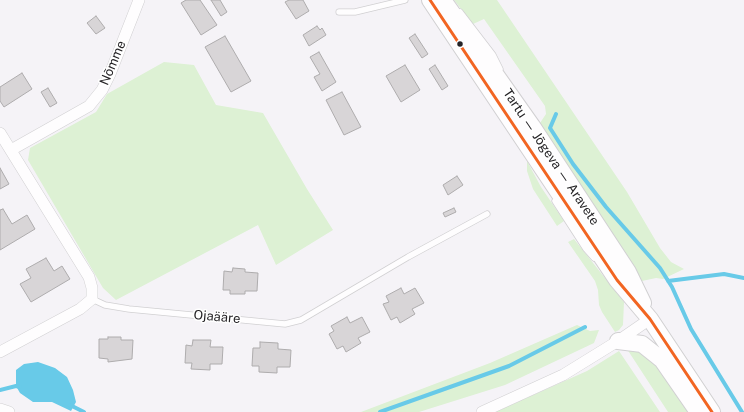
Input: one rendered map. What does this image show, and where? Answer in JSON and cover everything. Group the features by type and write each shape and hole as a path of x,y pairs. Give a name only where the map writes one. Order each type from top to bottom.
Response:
{"main road":[{"name":"Tartu — Jõgeva — Aravete","path":"430,0 616,280 650,319 712,412"},
{"name":"Tartu — Jõgeva — Aravete","path":"443,0 516,103 628,272 650,319"},
{"path":"618,342 642,344 662,360 698,412"}],"street":[{"name":"Nõmme","path":"11,150 89,106 102,90 110,74 139,0"},
{"path":"0,133 89,278 92,288 92,299 80,309 0,352"},
{"path":"482,412 563,375 618,342 650,319"},
{"path":"0,409 9,412"}],"lane":[{"path":"339,12 355,12 405,0"},
{"path":"447,0 462,14 493,55 516,103"},
{"path":"532,153 546,186"},
{"path":"553,198 586,249 616,280"},
{"name":"Ojaääre","path":"92,299 105,305 120,308 285,324 301,320 408,257 487,214"}],"green space":[{"path":"454,0 497,0 627,192 660,248 671,262 684,269 663,279 656,278 642,281 538,126 546,114 545,106 484,19 473,24"},
{"path":"164,62 194,65 216,105 263,113 307,189 333,230 276,265 258,225 116,300 103,288 28,160 30,148 96,112 107,94"},
{"path":"527,161 541,187 564,221 557,226 533,189 527,171"},
{"path":"574,239 624,302 623,325 615,332 599,305 598,290 595,281 568,242"},
{"path":"577,325 590,331 599,330 594,343 505,385 419,412 361,412 490,363"},
{"path":"627,349 635,349 655,360 690,412 668,412"},
{"path":"619,351 660,412 495,412 587,371"}],"water":[{"path":"38,362 55,368 67,377 73,390 76,402 71,411 52,402 33,402 20,393 16,386 16,370 24,364"}],"building":[{"path":"186,0 200,0 217,25 201,35 181,3"},
{"path":"211,0 220,0 227,12 221,16"},
{"path":"289,0 303,0 309,11 296,19 285,2"},
{"path":"96,16 105,28 96,34 87,23"},
{"path":"317,26 320,30 322,28 326,35 309,46 303,35"},
{"path":"415,34 428,54 422,58 409,38"},
{"path":"225,36 251,81 231,92 205,47"},
{"path":"319,52 336,82 322,91 314,77 320,74 310,57"},
{"path":"405,65 420,90 401,102 386,76"},
{"path":"435,65 448,86 442,90 429,69"},
{"path":"22,73 32,89 4,107 0,101 0,87"},
{"path":"48,88 57,103 50,107 41,92"},
{"path":"342,92 361,127 344,135 326,100"},
{"path":"0,168 9,184 0,189"},
{"path":"457,176 463,185 448,195 443,185"},
{"path":"454,208 456,212 445,217 443,213"},
{"path":"3,209 12,224 27,215 35,229 0,250 0,210"},
{"path":"46,258 54,271 62,266 70,279 31,302 20,284 31,278 26,269"},
{"path":"233,268 245,269 245,272 258,273 257,291 245,291 245,294 230,294 230,290 223,290 224,271 232,272"},
{"path":"401,288 404,294 415,288 424,303 412,309 415,314 400,323 397,317 391,320 383,304 389,302 386,296"},
{"path":"347,317 350,323 362,317 370,332 358,338 361,343 346,352 343,346 337,349 329,334 334,331 331,326"},
{"path":"108,337 121,337 121,340 133,340 132,359 108,362 108,359 99,358 99,339 108,339"},
{"path":"193,340 211,340 210,347 223,347 222,364 210,364 210,370 191,369 192,363 185,363 186,345 192,346"},
{"path":"260,342 278,343 278,349 291,350 290,367 277,367 277,373 259,372 259,366 252,366 253,348 260,348"}],"waterway":[{"path":"556,114 550,128 573,164 606,207 660,268 672,287 691,329 742,412"},
{"path":"668,281 724,274 744,278"},
{"path":"380,412 509,366 585,327"},
{"path":"0,390 16,386 20,387"},
{"path":"70,405 84,412"}],"transit line":[{"path":"430,0 617,280 650,319 712,412"}]}
